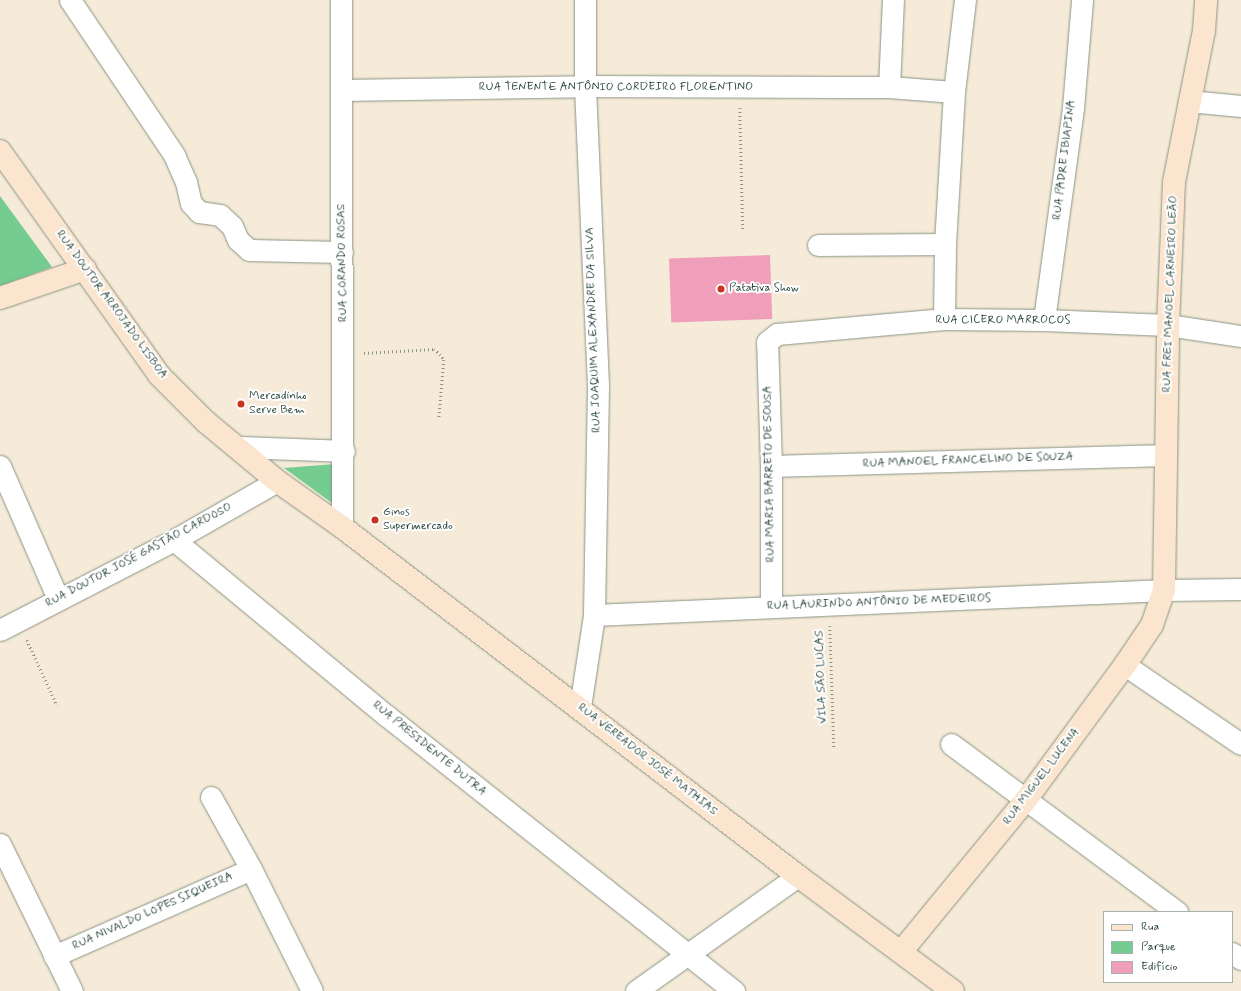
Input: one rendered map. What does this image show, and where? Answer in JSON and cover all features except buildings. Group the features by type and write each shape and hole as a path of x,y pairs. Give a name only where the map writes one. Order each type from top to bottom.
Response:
{"street":[{"path":"70,0 174,155 186,182 191,203 199,212 220,215 232,226 238,240 249,250 342,252"},
{"name":"RUA CORANDO ROSAS","path":"341,0 344,355 342,527"},
{"name":"RUA JOAQUIM ALEXANDRE DA SILVA","path":"580,707 594,615 598,385 585,86 585,0"},
{"path":"889,87 892,0"},
{"path":"944,320 945,244 954,92 965,0"},
{"name":"RUA PADRE IBIAPINA","path":"1044,320 1073,108 1082,0"},
{"name":"RUA FREI MANOEL CARNEIRO LEÃO","path":"1164,590 1168,325 1174,182 1204,31 1206,0"},
{"name":"RUA TENENTE ANTÔNIO CORDEIRO FLORENTINO","path":"342,90 585,86 889,87 954,92"},
{"path":"1189,101 1241,106"},
{"name":"RUA DOUTOR ARROJADO LISBOA","path":"0,151 159,375 206,422 278,481"},
{"path":"818,245 945,244"},
{"path":"0,298 85,269"},
{"name":"RUA CICERO MARROCOS","path":"767,342 777,334 944,320 1044,320 1168,325 1241,336"},
{"name":"RUA MARIA BARRETO DE SOUSA","path":"767,342 771,466 771,607"},
{"path":"237,447 344,451"},
{"name":"RUA MANOEL FRANCELINO DE SOUZA","path":"771,466 1166,455"},
{"path":"0,466 58,599"},
{"name":"RUA VEREADOR JOSÉ MATHIAS","path":"278,481 342,527 580,707 798,876 953,991"},
{"name":"RUA DOUTOR JOSÉ GASTÃO CARDOSO","path":"0,630 174,540 278,481"},
{"name":"RUA PRESIDENTE DUTRA","path":"174,540 387,716 734,991"},
{"name":"RUA LAURINDO ANTÔNIO DE MEDEIROS","path":"594,615 1164,590 1241,590"},
{"name":"RUA MIGUEL LUCENA","path":"901,952 1025,801 1125,665 1152,625 1164,590"},
{"path":"1125,665 1241,744"},
{"path":"952,744 1025,801 1176,911"},
{"path":"211,797 251,868 312,991"},
{"path":"0,844 72,991"},
{"name":"RUA NIVALDO LOPES SIQUEIRA","path":"54,956 251,868"},
{"path":"636,991 686,954 798,876"}],"path":[{"path":"739,87 743,230"},
{"path":"344,355 434,350 444,360 439,418"},
{"name":"VILA SÃO LUCAS","path":"829,605 834,749"},
{"path":"19,621 57,705"}],"green space":[{"path":"0,196 52,267 0,286"},
{"path":"335,464 332,503 284,468"}],"place":[{"name":"Patativa Show","path":"721,289"},
{"name":"Mercadinho Serve Bem","path":"241,404"},
{"name":"Ginos Supermercado","path":"375,520"}]}
